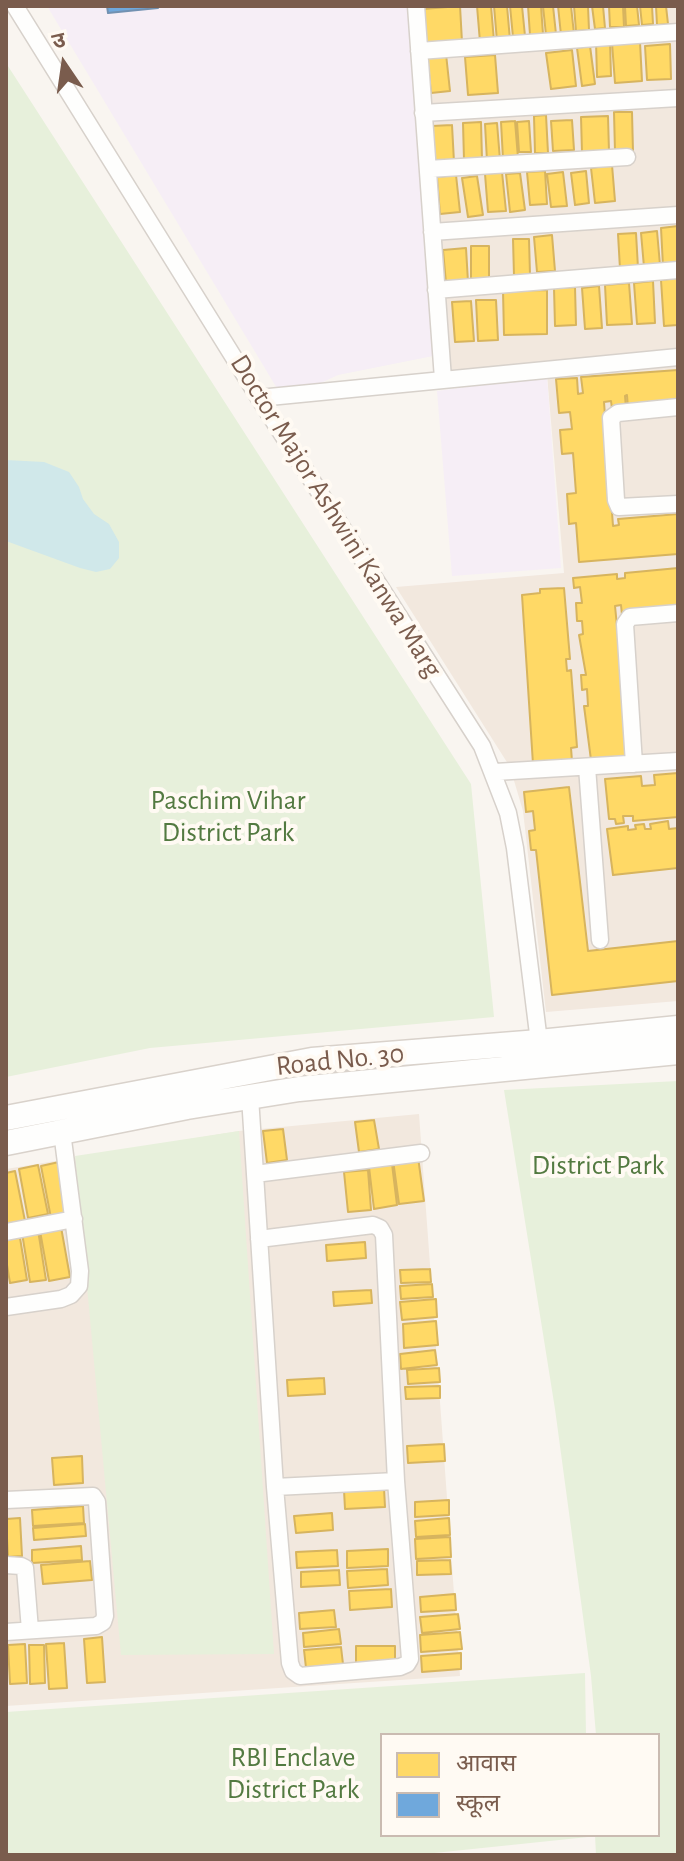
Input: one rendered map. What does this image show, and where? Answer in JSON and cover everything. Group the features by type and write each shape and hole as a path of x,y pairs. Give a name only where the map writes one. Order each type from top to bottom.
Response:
{"street":[{"name":"Doctor Major Ashwini Kanwa Marg","path":"15,6 259,398 482,746 495,772 515,848 542,1067"},
{"path":"416,6 443,379"},
{"path":"419,51 678,32"},
{"path":"423,113 678,98"},
{"path":"428,169 627,157"},
{"path":"432,232 678,215"},
{"path":"436,290 678,270"},
{"path":"259,398 678,357"},
{"path":"678,407 618,413 611,418 619,507 678,504"},
{"path":"634,764 625,624 630,617 678,613"},
{"path":"495,772 678,761"},
{"path":"587,767 600,940"},
{"name":"Road No. 30","path":"6,1118 312,1060 678,1028"},
{"name":"Road No. 30","path":"6,1143 299,1089 678,1052"},
{"path":"250,1097 259,1239 275,1487 290,1663 293,1671 300,1676 400,1667 410,1659 396,1481 384,1235 380,1228 373,1225 259,1239"},
{"path":"6,1307 61,1299 71,1295 79,1286 80,1271 62,1132"},
{"path":"255,1174 421,1153"},
{"path":"6,1232 74,1219"},
{"path":"275,1487 396,1481"},
{"path":"6,1500 93,1496 97,1502 105,1616 103,1622 96,1626 6,1632"},
{"path":"6,1565 25,1568 30,1630"}],"shaded area":[{"path":"47,6 411,6 433,356 338,375 284,400"},
{"path":"411,6 678,6 678,1001 546,1012 523,811 510,767 396,587 564,573 547,375 435,390"},
{"path":"547,376 561,568 452,576 437,391"},
{"path":"419,1114 460,1676 6,1706 6,1169 239,1131"}],"green space":[{"name":"Paschim Vihar District Park","path":"6,63 471,784 494,1017 150,1048 6,1077"},
{"name":"District Park","path":"678,1081 678,1855 596,1855 595,1837 660,1837 660,1733 596,1733 555,1409 504,1090"},
{"path":"239,1131 274,1654 121,1655 75,1156"},
{"name":"RBI Enclave District Park","path":"585,1673 586,1733 380,1733 380,1837 588,1837 415,1855 6,1855 6,1712"}],"water":[{"path":"6,460 44,462 69,472 83,499 94,514 109,524 119,542 119,558 110,569 96,572 80,568 6,541"}],"building: आवास":[{"path":"460,6 462,42 425,44 423,9"},
{"path":"477,6 491,6 494,41 480,42"},
{"path":"494,6 507,6 510,40 497,41"},
{"path":"510,6 522,6 525,36 513,37"},
{"path":"528,6 541,6 543,34 530,35"},
{"path":"543,6 553,6 556,34 546,35"},
{"path":"558,6 571,6 574,34 561,35"},
{"path":"574,6 588,6 589,30 576,31"},
{"path":"592,6 603,6 605,28 595,29"},
{"path":"609,6 623,6 624,27 610,27"},
{"path":"625,6 637,6 639,25 626,26"},
{"path":"640,6 652,6 653,24 642,25"},
{"path":"656,6 666,6 668,24 657,25"},
{"path":"596,42 610,42 611,76 597,77"},
{"path":"640,42 642,81 615,83 612,43"},
{"path":"670,44 671,79 647,80 645,46"},
{"path":"590,46 595,84 582,86 577,48"},
{"path":"572,50 576,86 551,89 546,53"},
{"path":"446,54 450,91 431,93 427,55"},
{"path":"495,55 498,93 468,95 465,57"},
{"path":"614,112 632,112 633,152 615,152"},
{"path":"546,115 548,153 535,153 534,116"},
{"path":"608,116 609,152 582,153 581,117"},
{"path":"572,120 574,150 553,151 551,121"},
{"path":"515,121 518,158 503,159 501,122"},
{"path":"529,121 531,152 519,152 517,122"},
{"path":"481,122 482,159 464,160 463,123"},
{"path":"497,123 500,160 487,161 485,124"},
{"path":"452,125 454,162 434,163 432,126"},
{"path":"612,165 615,201 595,203 591,168"},
{"path":"545,171 547,204 530,205 527,172"},
{"path":"586,171 589,203 575,205 571,173"},
{"path":"502,172 506,211 488,212 485,174"},
{"path":"563,172 567,206 551,207 547,174"},
{"path":"520,173 525,210 510,212 506,174"},
{"path":"456,175 460,212 440,214 437,177"},
{"path":"477,176 483,215 468,217 462,178"},
{"path":"678,226 678,265 663,266 661,228"},
{"path":"657,231 660,265 644,267 641,233"},
{"path":"636,233 638,268 620,269 618,234"},
{"path":"552,235 555,271 537,272 534,237"},
{"path":"513,239 529,239 530,275 514,276"},
{"path":"471,246 489,246 489,282 471,282"},
{"path":"466,248 468,282 446,283 443,250"},
{"path":"678,278 678,325 664,326 661,280"},
{"path":"653,281 655,323 637,324 634,283"},
{"path":"629,283 632,324 607,325 605,285"},
{"path":"599,286 602,328 585,329 582,288"},
{"path":"575,287 576,325 555,326 554,288"},
{"path":"547,290 547,334 504,335 503,291"},
{"path":"476,300 496,300 498,340 478,341"},
{"path":"471,301 474,341 455,342 452,302"},
{"path":"678,370 678,404 628,408 627,395 626,408 612,409 611,401 604,402 613,526 619,525 618,519 678,514 678,554 579,562 576,523 569,524 567,494 576,493 573,453 562,454 560,430 572,429 570,412 559,413 556,379 577,378 578,394 583,393 581,377"},
{"path":"678,568 678,610 622,615 621,605 615,606 630,757 591,760 584,706 588,706 587,689 582,690 581,675 586,675 579,635 583,634 582,621 577,621 576,603 582,603 580,587 574,588 573,578 617,574 617,579 625,578 625,573"},
{"path":"564,588 570,659 566,659 567,671 571,670 577,747 571,748 572,761 533,764 522,595 540,593 540,589"},
{"path":"678,773 678,817 633,821 633,816 623,816 624,823 616,824 615,819 609,819 605,779 641,776 642,786 655,785 654,775"},
{"path":"569,787 588,951 678,941 678,981 552,995 536,850 531,850 529,831 535,830 533,811 526,812 524,792"},
{"path":"668,821 669,829 678,828 678,868 613,875 607,829 628,826 628,830 636,829 635,825 644,824 645,829 651,829 650,824"},
{"path":"374,1120 379,1149 359,1152 355,1122"},
{"path":"283,1129 287,1160 267,1163 263,1131"},
{"path":"418,1157 424,1201 399,1204 393,1160"},
{"path":"59,1162 69,1214 51,1218 41,1166"},
{"path":"392,1164 397,1205 374,1209 369,1167"},
{"path":"38,1165 48,1214 28,1218 19,1169"},
{"path":"368,1170 371,1210 348,1212 344,1172"},
{"path":"15,1171 25,1221 6,1224 6,1173"},
{"path":"61,1227 70,1277 49,1281 40,1231"},
{"path":"38,1230 46,1280 30,1282 22,1233"},
{"path":"19,1232 27,1280 10,1283 6,1235"},
{"path":"365,1242 366,1258 327,1261 326,1245"},
{"path":"430,1269 431,1282 401,1283 400,1270"},
{"path":"432,1284 433,1297 401,1299 400,1286"},
{"path":"371,1290 372,1303 334,1306 333,1292"},
{"path":"436,1299 437,1317 402,1320 400,1302"},
{"path":"436,1321 438,1345 404,1348 403,1324"},
{"path":"435,1350 437,1365 401,1369 400,1354"},
{"path":"439,1368 440,1382 408,1384 407,1370"},
{"path":"324,1378 325,1394 288,1396 287,1380"},
{"path":"440,1386 440,1398 406,1399 405,1387"},
{"path":"444,1444 445,1461 408,1463 407,1446"},
{"path":"82,1456 83,1483 54,1485 52,1458"},
{"path":"384,1488 385,1507 345,1509 344,1490"},
{"path":"449,1500 449,1515 415,1517 415,1502"},
{"path":"83,1506 84,1523 33,1526 32,1510"},
{"path":"332,1513 333,1530 296,1533 294,1516"},
{"path":"20,1518 22,1556 8,1557 6,1519"},
{"path":"449,1518 450,1535 416,1537 415,1521"},
{"path":"85,1524 86,1536 34,1540 33,1528"},
{"path":"450,1537 451,1557 416,1559 415,1539"},
{"path":"81,1546 82,1560 32,1563 32,1550"},
{"path":"388,1549 388,1566 347,1568 347,1551"},
{"path":"337,1550 338,1566 297,1568 296,1552"},
{"path":"450,1560 451,1574 417,1575 417,1561"},
{"path":"90,1561 92,1580 43,1584 41,1565"},
{"path":"387,1569 388,1585 348,1588 347,1571"},
{"path":"339,1570 340,1585 301,1587 301,1572"},
{"path":"391,1589 392,1607 350,1610 349,1591"},
{"path":"455,1594 456,1610 421,1612 420,1597"},
{"path":"334,1610 336,1627 300,1629 299,1613"},
{"path":"458,1614 460,1629 422,1633 420,1617"},
{"path":"339,1629 341,1644 304,1647 303,1633"},
{"path":"460,1632 462,1649 421,1652 420,1635"},
{"path":"102,1637 105,1682 87,1683 84,1639"},
{"path":"64,1643 67,1688 49,1689 46,1644"},
{"path":"25,1644 27,1683 10,1684 8,1645"},
{"path":"29,1645 44,1645 45,1683 30,1684"},
{"path":"356,1646 395,1646 395,1664 356,1665"},
{"path":"341,1647 343,1664 306,1668 304,1650"},
{"path":"461,1653 461,1669 422,1672 421,1656"}],"building: स्कूल":[{"path":"107,6 158,6 158,8 108,13"}]}
